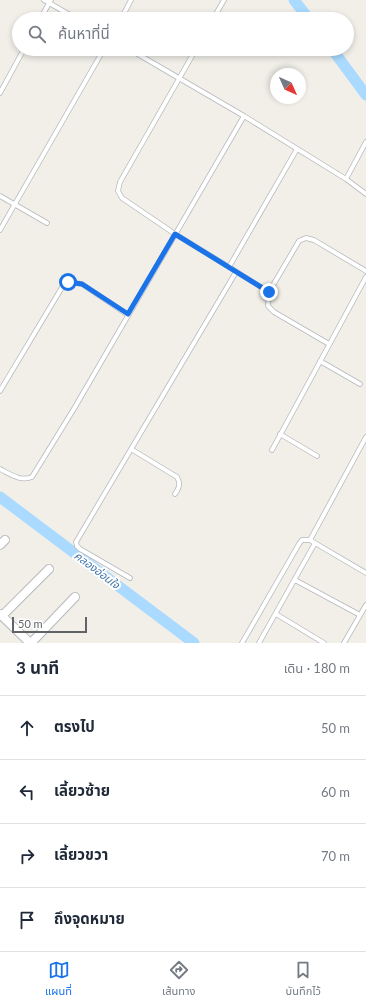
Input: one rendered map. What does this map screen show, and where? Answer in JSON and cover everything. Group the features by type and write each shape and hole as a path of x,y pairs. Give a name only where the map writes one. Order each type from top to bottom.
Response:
{"street":[{"path":"49,568 1,615 31,643 75,597"}],"lane":[{"path":"44,0 50,1 66,12"},
{"path":"125,12 131,0"},
{"path":"217,12 224,0"},
{"path":"44,12 50,1"},
{"path":"0,93 20,56"},
{"path":"0,230 100,56"},
{"path":"141,56 244,116 346,179 366,194"},
{"path":"192,56 120,182 118,191 122,198 130,204 175,234 269,292"},
{"path":"0,469 21,479 27,480 32,477 75,407 244,116"},
{"path":"346,179 366,142"},
{"path":"229,267 297,149"},
{"path":"0,196 47,223"},
{"path":"329,344 274,312 268,306 269,292 299,241 306,238 314,240 366,271"},
{"path":"130,578 80,549 76,542 236,272"},
{"path":"272,450 366,277"},
{"path":"0,391 64,284 68,282 82,284 128,314"},
{"path":"320,361 360,384"},
{"path":"280,434 317,456"},
{"path":"310,540 366,437"},
{"path":"131,449 177,477 180,482 180,487 175,494"},
{"path":"242,643 302,540 310,540 316,543 366,573"},
{"path":"259,643 316,543"},
{"path":"295,580 360,615"},
{"path":"351,643 345,642 366,605"},
{"path":"276,614 324,643"}],"waterway":[{"path":"294,0 303,12"},
{"path":"337,56 366,95"},
{"name":"คลองอ่อนใจ","path":"0,497 194,643"}],"route":[{"path":"68,282 82,284 128,314 175,234 269,292"}]}
